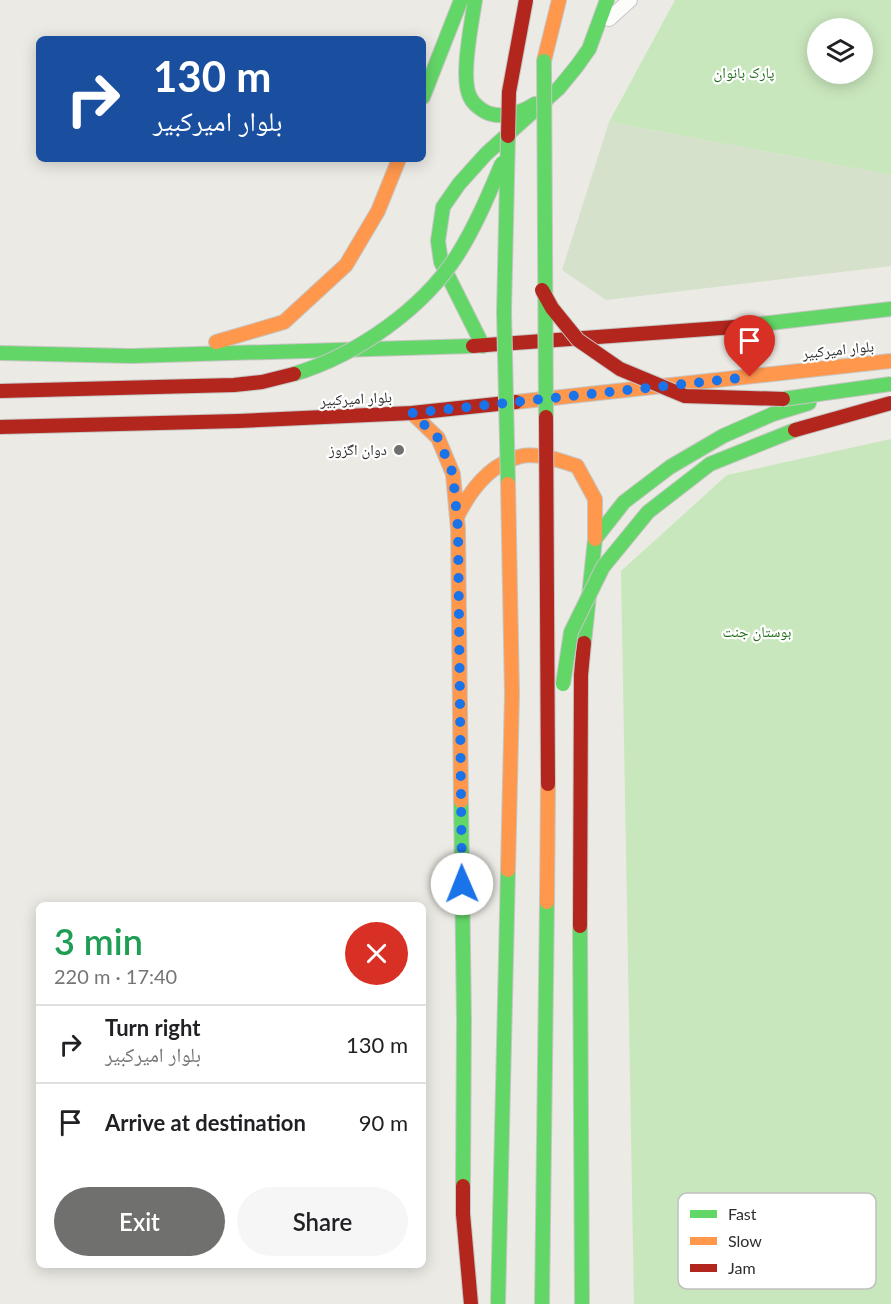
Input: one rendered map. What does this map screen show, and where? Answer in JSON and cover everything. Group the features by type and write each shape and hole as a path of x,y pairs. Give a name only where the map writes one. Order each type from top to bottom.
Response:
{"main road":[{"path":"426,89 461,0"},
{"path":"475,0 466,69 468,96 484,111 504,115 528,109 559,88"},
{"path":"498,1304 512,694 504,312 509,92 526,0"},
{"path":"0,391 258,382 309,368 381,331 419,298 447,269 471,232 544,61 559,0"},
{"path":"483,346 441,262 438,241 443,207 459,184 486,154 559,88 589,49 607,0"},
{"path":"542,1304 548,784 544,61"},
{"path":"131,356 218,342 285,322 346,265 378,211 398,162"},
{"path":"508,162 519,237"},
{"path":"529,268 552,308 578,340 620,369 685,396 775,399 891,384"},
{"path":"0,353 131,356 483,346 766,325 891,309"},
{"name":"بلوار امیرکبیر","path":"0,427 239,422 412,413 891,361"},
{"path":"595,539 624,502 670,467 723,436 773,414 891,379"},
{"path":"548,784 571,632 603,567 648,512 710,464 781,434 891,403"},
{"path":"412,413 438,438 450,465 457,517 464,1020 463,1215 471,1304"},
{"path":"457,517 468,494 489,472 519,456 549,457 577,466 595,499 595,539 581,675 582,1304"}],"lane":[{"path":"596,30 630,0"}],"green space":[{"name":"پارک بانوان","path":"675,0 891,0 891,175 609,122"},
{"path":"609,122 891,175 891,266 606,300 562,270"},
{"name":"بوستان جنت","path":"891,439 891,1304 634,1304 621,571 727,475"}],"traffic: fast":[{"path":"426,89 461,0"},
{"path":"475,0 466,64 467,88 471,100 482,110 497,115 514,114 535,104"},
{"path":"483,346 441,262 438,241 443,207 459,184 486,154 559,88 577,66 589,49 607,0"},
{"path":"544,61 546,417"},
{"path":"508,136 504,312 508,484"},
{"path":"294,374 318,366 364,342 386,328 426,293 465,243 502,163"},
{"path":"735,327 891,309"},
{"path":"0,353 131,356 473,346"},
{"path":"783,399 891,384"},
{"path":"584,643 595,539 624,502 670,467 723,436 773,414 809,403"},
{"path":"563,684 571,632 603,567 648,512 710,464 795,430"},
{"path":"461,801 464,1020 463,1186"},
{"path":"498,1304 508,870"},
{"path":"542,1304 547,902"},
{"path":"580,926 582,1304"}],"traffic: slow":[{"path":"544,61 559,0"},
{"path":"216,342 284,322 346,265 378,211 398,162"},
{"path":"516,402 891,361"},
{"path":"412,413 438,438 453,474 458,529 461,801"},
{"path":"457,517 474,489 489,473 507,461 518,457 540,456 577,466 595,499 595,539"},
{"path":"508,484 512,694 508,870"},
{"path":"547,902 548,784"}],"traffic: jam":[{"path":"508,136 509,92 526,0"},
{"path":"542,290 552,308 578,340 620,369 685,396 783,399"},
{"path":"473,346 735,327"},
{"path":"0,391 234,385 262,382 294,374"},
{"path":"0,427 239,421 412,413 516,402"},
{"path":"795,430 891,403"},
{"path":"546,417 548,784"},
{"path":"580,926 581,675 584,643"},
{"path":"463,1186 463,1214 471,1304"}],"place":[{"name":"دوان اگزوز","path":"399,450"}],"route":[{"path":"462,884 458,529 453,474 438,438 412,413 750,377"}]}
